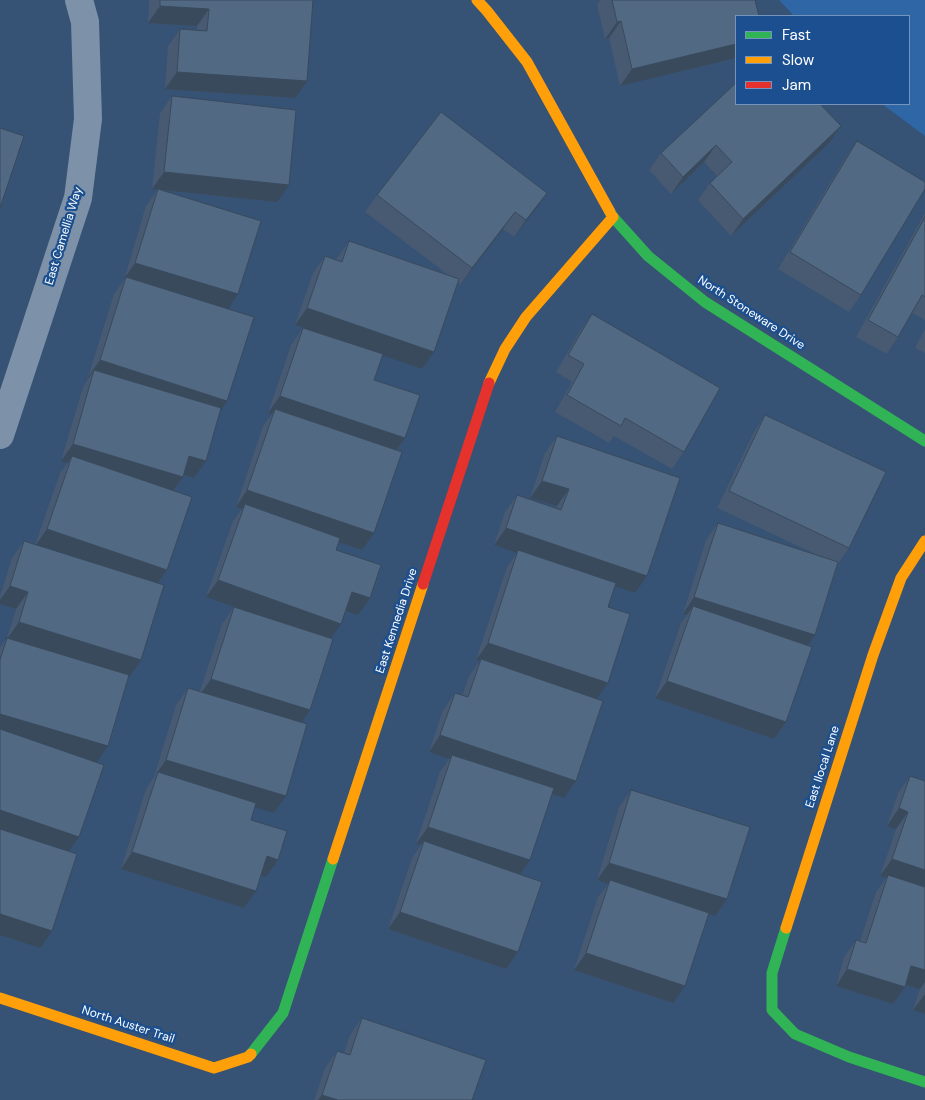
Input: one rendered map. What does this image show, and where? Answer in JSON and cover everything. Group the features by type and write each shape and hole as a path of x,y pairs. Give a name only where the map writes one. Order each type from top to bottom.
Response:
{"street":[{"name":"East Camellia Way","path":"0,435 78,198 88,119 85,22 79,0"},
{"name":"North Stoneware Drive","path":"477,0 527,62 614,217 648,256 705,302 925,441"},
{"name":"East Kennedia Drive","path":"248,1057 283,1013 488,386 505,349 526,317 614,217"},
{"name":"East Ilocal Lane","path":"925,541 901,578 873,655 772,972 772,1010 794,1034 849,1057 925,1082"},
{"name":"North Auster Trail","path":"0,998 214,1068 248,1057"}],"shaded area":[{"path":"779,0 925,0 925,136 883,105 910,105 910,15 793,15"}],"building":[{"path":"160,0 313,0 307,81 177,72 180,29 207,31 209,9 160,6"},
{"path":"612,0 755,0 759,15 735,15 735,44 632,69 621,21 617,22"},
{"path":"735,84 735,105 821,105 841,126 743,219 710,183 732,162 716,145 683,177 661,153"},
{"path":"172,96 296,110 289,185 164,172"},
{"path":"441,112 547,193 526,220 515,212 472,268 377,195"},
{"path":"0,128 24,136 0,208"},
{"path":"857,141 925,182 925,189 861,295 790,252"},
{"path":"158,189 261,221 238,294 135,263"},
{"path":"925,217 925,297 922,295 898,337 868,320"},
{"path":"349,241 459,279 434,352 307,308 325,256 342,262"},
{"path":"126,277 254,317 227,401 100,360"},
{"path":"592,314 720,388 684,452 625,418 621,426 567,395 584,364 568,355"},
{"path":"303,328 383,354 374,380 420,395 405,438 280,396"},
{"path":"94,370 221,408 206,461 189,456 183,477 73,444"},
{"path":"275,409 402,452 374,533 247,490"},
{"path":"765,415 886,472 849,548 729,491"},
{"path":"557,436 680,478 647,576 506,528 517,495 561,510 569,489 542,481"},
{"path":"72,456 192,497 167,570 47,529"},
{"path":"245,504 340,538 336,550 381,565 370,598 352,592 341,624 218,580"},
{"path":"718,523 838,562 815,635 694,597"},
{"path":"24,541 164,585 141,660 19,622 28,592 10,586"},
{"path":"518,550 616,583 608,607 630,614 608,683 488,643"},
{"path":"693,606 812,647 786,722 667,681"},
{"path":"234,607 333,639 310,710 211,679"},
{"path":"7,638 129,675 108,746 0,714 0,660"},
{"path":"481,659 603,701 576,781 440,735 455,693 468,697"},
{"path":"188,688 307,724 286,796 166,760"},
{"path":"0,729 104,765 79,837 0,810"},
{"path":"452,755 554,788 530,860 428,827"},
{"path":"158,772 256,803 251,820 287,831 278,860 267,856 256,891 132,852"},
{"path":"910,776 925,781 925,870 892,859 908,812 899,808"},
{"path":"631,790 750,827 727,899 609,863"},
{"path":"0,829 77,854 52,931 0,914"},
{"path":"424,841 542,882 518,952 400,912"},
{"path":"888,875 925,887 925,970 911,966 905,987 847,969 856,940 866,943"},
{"path":"610,880 709,913 685,986 586,953"},
{"path":"362,1018 486,1060 472,1100 338,1100 322,1095 337,1051 350,1055"}],"traffic: fast":[{"path":"610,212 648,256 705,302 925,441"},
{"path":"251,1054 283,1013 333,859"},
{"path":"786,928 772,973 772,1010 795,1034 849,1057 925,1082"}],"traffic: slow":[{"path":"477,0 527,62 610,212"},
{"path":"489,383 505,349 526,317 613,217"},
{"path":"786,928 873,655 901,578 925,541"},
{"path":"333,859 423,584"},
{"path":"0,998 214,1068 248,1057 251,1054"}],"traffic: jam":[{"path":"423,584 489,383"}]}
